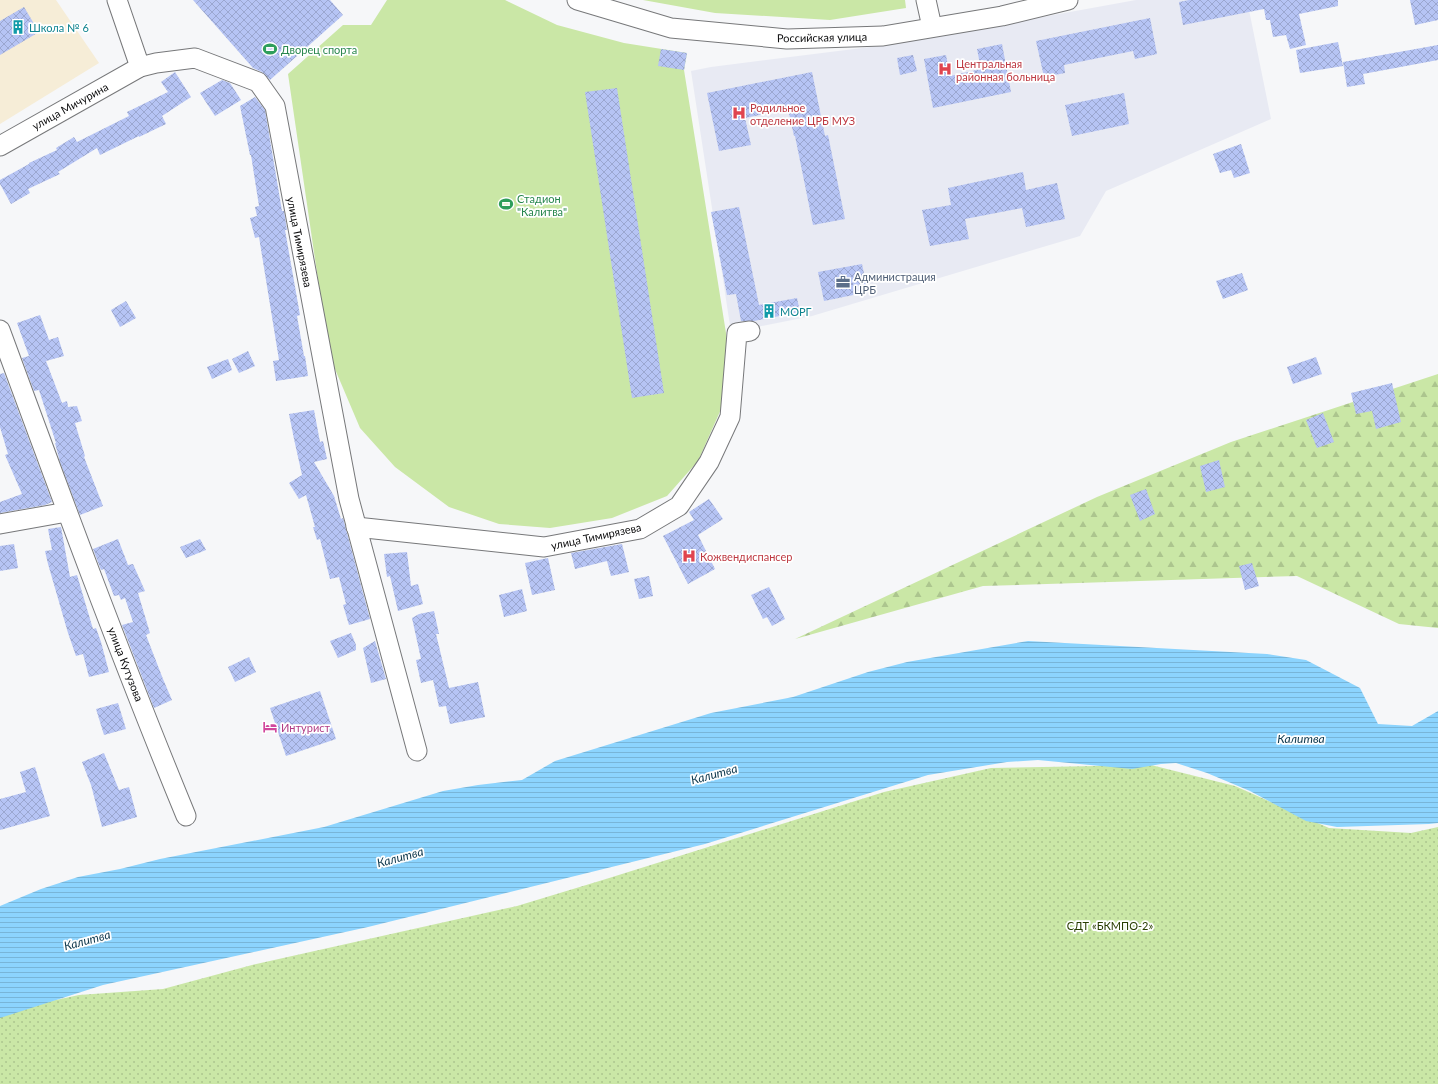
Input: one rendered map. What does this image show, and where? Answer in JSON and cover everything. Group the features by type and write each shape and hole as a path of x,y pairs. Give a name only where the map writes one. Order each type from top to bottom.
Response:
{"street":[{"path":"117,0 140,67"},
{"name":"Российская улица","path":"577,0 671,28 787,39 883,36 1002,16 1068,0"},
{"path":"926,0 932,27"},
{"name":"улица Тимирязева","path":"140,67 156,63 195,58 258,82 275,106 349,499 417,751"},
{"name":"улица Мичурина","path":"0,146 140,67"},
{"name":"улица Кутузова","path":"0,330 67,512 165,766 186,816"},
{"name":"улица Тимирязева","path":"356,527 544,547 640,529 679,506 709,462 730,417 737,334 750,331"},
{"path":"0,524 67,512"}],"shaded area":[{"path":"0,0 56,0 99,63 0,124"},
{"path":"1136,0 1247,0 1271,119 1106,191 1080,236 812,316 731,332 691,71 711,67 894,44"}],"green space":[{"name":"Стадион \"Калитва\"","path":"387,0 505,0 557,25 624,43 687,53 684,70 726,333 728,366 726,398 698,461 667,496 612,518 550,528 499,524 449,507 395,467 360,428 329,355 288,74 343,25 371,25"},
{"path":"643,0 905,0 906,8 830,20 715,13"},
{"path":"1438,374 1438,628 1399,624 1297,576 983,586 795,639 1097,497 1231,442"},
{"name":"СДТ «БКМПО-2»","path":"1151,765 1235,786 1329,828 1411,833 1438,827 1438,1084 0,1084 0,1012 79,995 163,989 252,965 517,906 884,792 991,768"}],"water":[{"name":"Калитва","path":"1028,641 1267,654 1306,660 1360,688 1378,724 1412,726 1438,711 1438,823 1337,827 1306,821 1250,791 1207,773 1176,763 1132,769 1038,760 1007,762 928,775 705,844 368,927 103,985 0,1018 0,906 41,889 78,877 160,859 324,827 443,791 522,780 555,761 711,713 793,697 868,672 907,662"}],"building":[{"name":"Дворец спорта","path":"193,0 330,0 343,15 270,80 262,72 253,68"},
{"path":"1189,0 1338,0 1338,6 1299,14 1306,45 1290,49 1286,35 1273,37 1270,20 1266,20 1264,9 1183,25 1179,2"},
{"path":"1410,0 1438,0 1438,20 1415,25"},
{"name":"Школа № 6","path":"24,7 39,32 0,55 0,21"},
{"path":"1150,18 1157,54 1135,59 1133,51 1064,65 1065,73 1044,77 1036,41"},
{"path":"1338,42 1343,66 1300,73 1296,50"},
{"path":"1002,44 1011,92 933,108 924,59 946,55 950,76 981,69 977,49"},
{"path":"1438,45 1438,60 1363,74 1365,84 1347,87 1343,62"},
{"path":"661,49 687,53 684,70 658,66"},
{"path":"913,55 917,71 900,75 897,58"},
{"path":"175,72 191,97 162,116 166,124 100,155 97,148 58,172 60,174 28,189 30,193 11,204 0,184 0,180 29,163 57,150 56,148 74,137 77,142 129,116 127,112 168,92 161,82"},
{"name":"Родильное отделение ЦРБ МУЗ","path":"812,72 825,136 828,135 845,219 813,225 788,109 745,118 751,145 719,151 707,93"},
{"path":"222,80 230,83 241,100 215,116 200,93"},
{"path":"617,88 664,393 632,398 585,92"},
{"path":"1124,93 1129,124 1072,136 1065,105"},
{"path":"255,97 265,110 282,211 284,211 287,230 285,230 300,315 297,316 308,376 276,381 273,361 279,360 259,237 255,238 250,218 257,216 255,207 259,206 251,155 240,106"},
{"path":"1241,144 1250,173 1234,178 1231,170 1220,173 1213,154"},
{"path":"1023,172 1026,190 1057,183 1065,219 1026,227 1022,208 965,219 969,239 930,246 922,210 951,205 948,188"},
{"path":"739,207 759,305 797,298 800,312 754,321 741,321 736,294 727,295 711,212"},
{"name":"Администрация ЦРБ","path":"862,264 868,292 824,301 818,272"},
{"path":"1242,273 1248,290 1223,299 1216,281"},
{"path":"126,301 136,318 120,327 111,310"},
{"path":"40,315 49,340 58,337 64,356 46,361 62,403 67,401 68,407 77,406 82,421 75,423 85,456 84,457 103,506 80,515 60,462 56,443 39,390 34,391 22,358 29,356 17,323"},
{"path":"248,351 255,366 239,373 232,359"},
{"path":"1316,357 1322,374 1293,384 1287,367"},
{"path":"228,359 232,370 212,379 207,367"},
{"path":"4,373 52,502 45,505 0,513 0,502 22,494 5,455 8,454 0,427 0,374"},
{"path":"1392,383 1401,422 1376,429 1372,411 1356,414 1351,393"},
{"path":"314,410 320,442 323,441 327,459 314,462 334,496 341,519 343,518 370,619 349,625 343,605 346,604 339,577 330,579 320,539 317,540 313,527 315,527 306,495 299,499 289,483 302,475 289,414"},
{"path":"1323,413 1334,442 1317,448 1306,420"},
{"path":"1219,460 1225,487 1206,492 1200,466"},
{"path":"1146,489 1155,514 1140,521 1130,495"},
{"path":"709,499 723,519 698,535 715,569 688,584 663,536 694,520 689,512"},
{"path":"61,527 70,577 77,575 93,629 96,628 101,642 109,672 89,677 83,654 76,656 68,633 45,551 52,550 48,529"},
{"path":"118,539 128,565 133,564 145,591 138,593 150,633 146,635 172,700 154,708 122,625 133,622 125,598 121,600 119,595 114,596 104,569 101,570 93,549"},
{"path":"200,539 206,550 186,558 180,547"},
{"path":"14,544 18,568 0,571 0,546"},
{"path":"622,544 629,572 611,576 607,561 575,569 571,553"},
{"path":"407,552 411,586 418,584 423,604 398,611 390,576 387,577 384,554"},
{"path":"548,558 555,590 532,595 525,563"},
{"path":"1252,563 1259,586 1245,590 1239,566"},
{"path":"649,576 653,596 639,599 634,579"},
{"path":"769,587 785,619 772,626 767,617 763,619 751,595"},
{"path":"522,589 527,611 504,617 499,595"},
{"path":"434,611 439,634 436,634 449,688 478,682 485,717 450,724 446,706 439,707 433,680 421,683 416,660 421,659 412,618 419,614"},
{"path":"351,633 356,645 356,650 338,658 330,641"},
{"path":"375,641 386,679 371,683 363,648"},
{"path":"249,657 256,672 235,682 228,667"},
{"path":"320,691 336,739 286,756 270,708"},
{"path":"118,703 126,729 104,735 96,709"},
{"path":"104,753 119,790 129,787 137,817 102,827 91,785 82,762"},
{"path":"35,767 50,816 0,830 0,799 26,792 20,772"}],"place":[{"name":"Школа № 6","path":"18,27"},
{"name":"Дворец спорта","path":"270,49"},
{"name":"Центральная районная больница","path":"945,69"},
{"name":"Родильное отделение ЦРБ МУЗ","path":"739,113"},
{"name":"Стадион \"Калитва\"","path":"506,204"},
{"name":"Администрация ЦРБ","path":"843,282"},
{"name":"МОРГ","path":"769,311"},
{"name":"Кожвендиспансер","path":"689,556"},
{"name":"Интурист","path":"270,727"}]}
